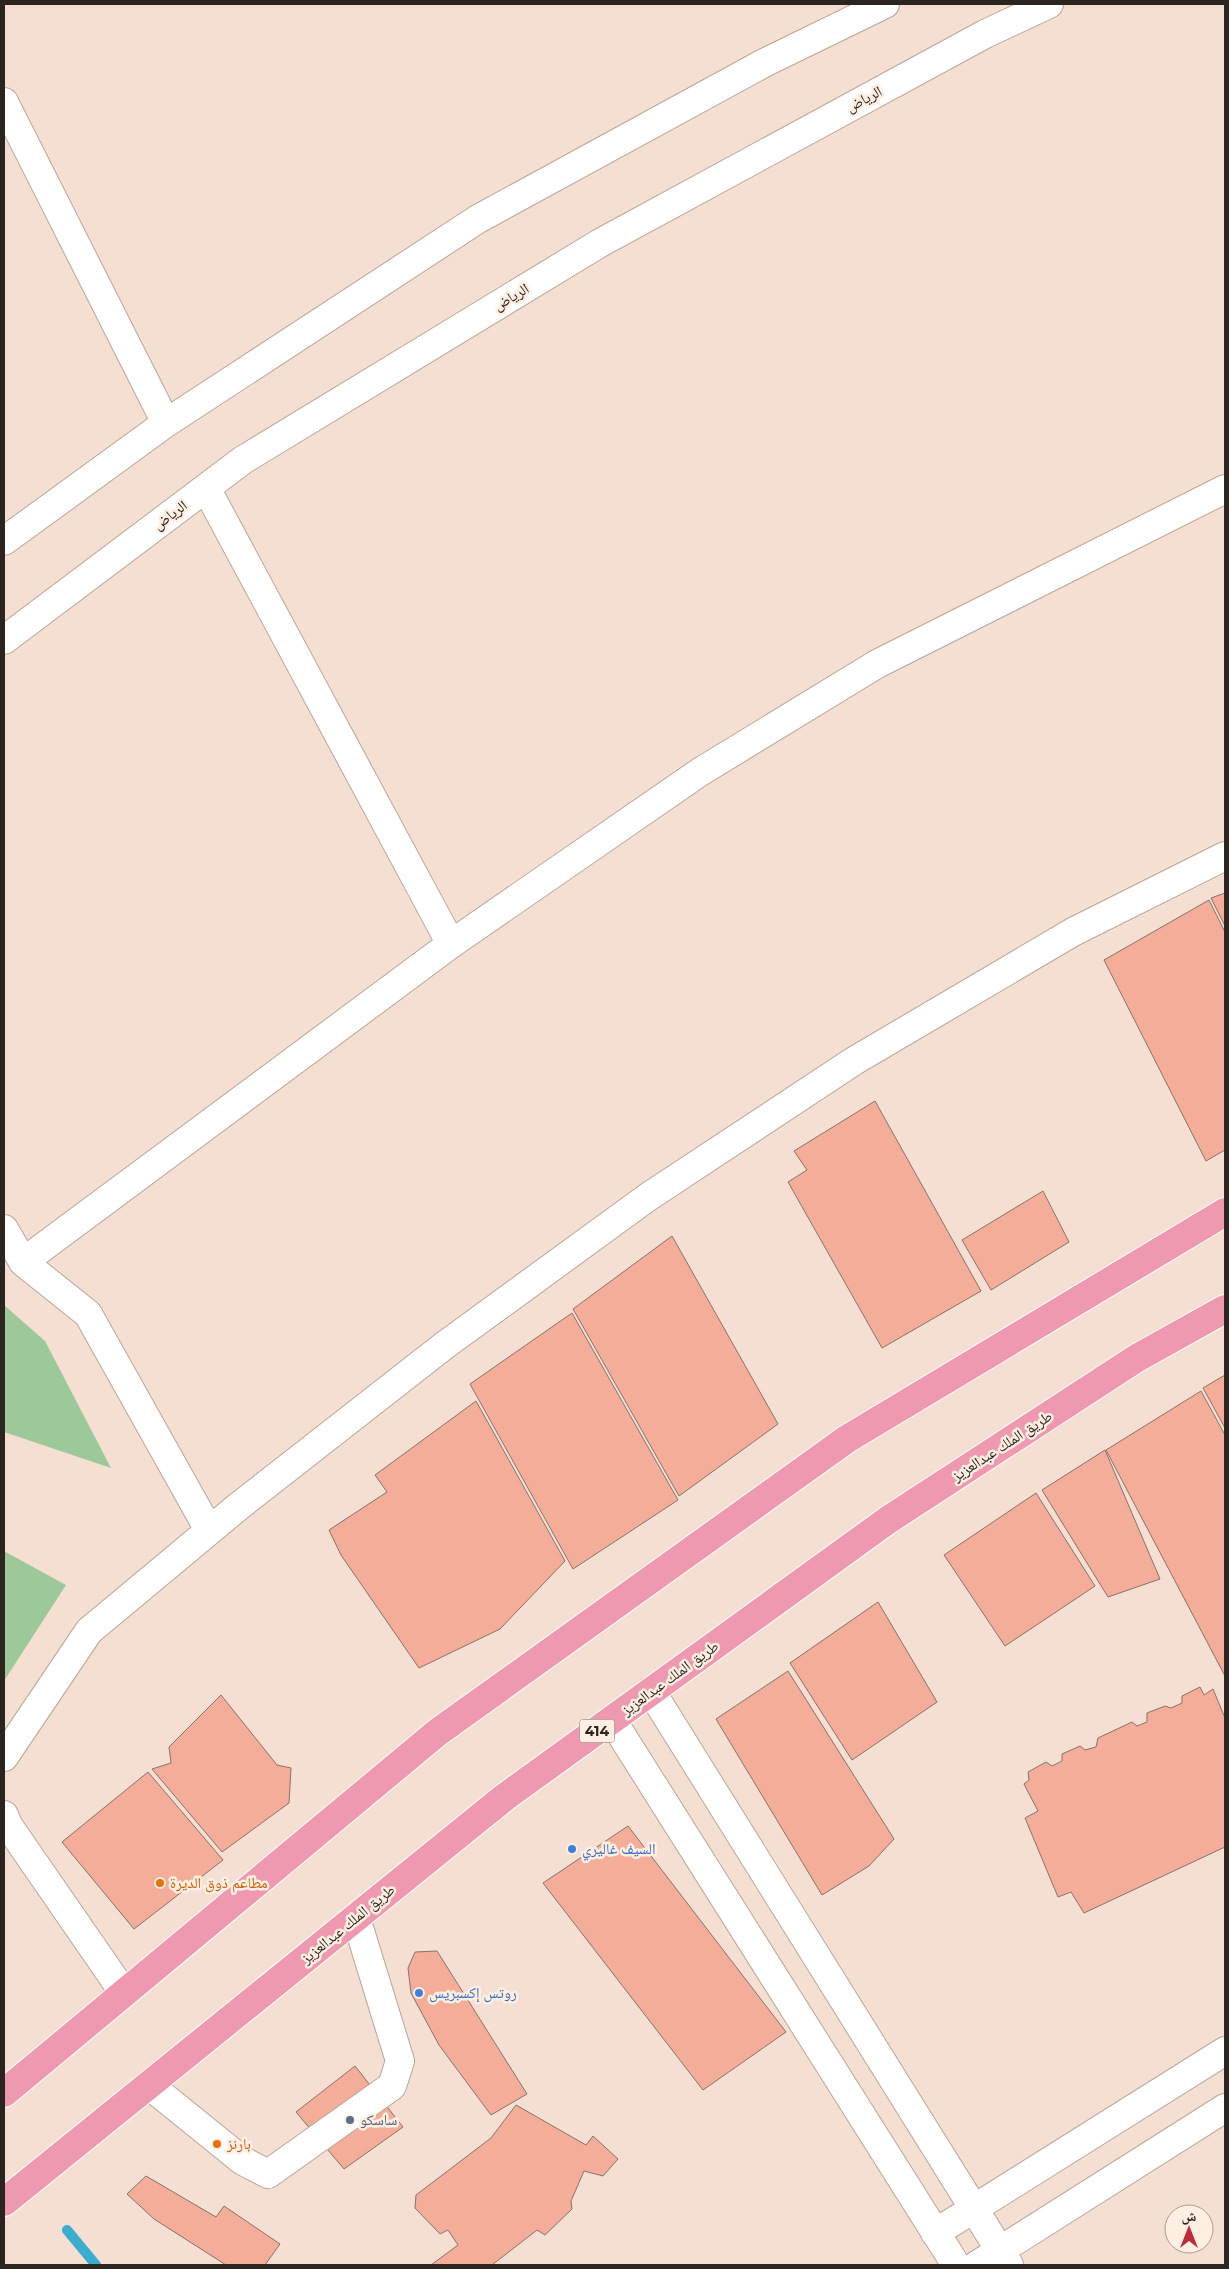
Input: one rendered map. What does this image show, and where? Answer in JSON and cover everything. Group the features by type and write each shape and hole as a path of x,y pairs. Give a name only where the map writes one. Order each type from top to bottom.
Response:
{"highway":[{"path":"4,2093 438,1732 846,1439 1225,1212"},
{"name":"طريق الملك عبدالعزيز","path":"4,2202 504,1797 888,1520 1137,1358 1225,1309"}],"street":[{"path":"4,541 166,423 478,219 764,63 885,4"},
{"name":"الرياض","path":"4,640 243,460 600,242 985,34 1049,4"},
{"path":"4,102 166,423"},
{"path":"206,488 451,944"},
{"path":"23,1262 451,944 700,772 877,664 1225,489"},
{"path":"4,1757 89,1630 210,1530 445,1345 648,1197 871,1051 1074,932 1225,856"},
{"path":"4,1229 23,1262 88,1314 210,1530"},
{"path":"651,1691 1005,2258"},
{"path":"612,1720 956,2265"},
{"path":"4,1814 8,1825 124,1993"},
{"path":"149,2085 243,2161 268,2174 392,2086 400,2061 356,1918"},
{"path":"935,2233 1225,2051"},
{"path":"977,2265 1005,2258 1225,2108"}],"green space":[{"path":"4,1305 45,1341 111,1468 4,1432"},
{"path":"4,1551 66,1585 4,1681"}],"building":[{"path":"1225,893 1225,926 1211,898"},
{"path":"1209,900 1225,932 1225,1150 1206,1161 1104,960"},
{"path":"875,1101 981,1291 882,1348 788,1182 807,1170 794,1151"},
{"path":"1043,1191 1069,1242 991,1290 962,1240"},
{"path":"672,1236 778,1424 679,1496 573,1309"},
{"path":"572,1313 678,1500 573,1569 470,1384"},
{"path":"1225,1375 1225,1428 1203,1388"},
{"path":"1201,1391 1225,1435 1225,1676 1106,1450"},
{"path":"476,1401 565,1561 500,1629 419,1668 341,1555 329,1530 387,1492 375,1475"},
{"path":"1105,1450 1160,1579 1108,1597 1042,1490"},
{"path":"1036,1493 1095,1586 1005,1646 944,1555"},
{"path":"878,1602 937,1702 852,1760 790,1663"},
{"path":"788,1671 894,1839 869,1866 822,1895 716,1719"},
{"path":"1200,1687 1204,1695 1213,1689 1225,1718 1225,1847 1084,1913 1071,1892 1058,1897 1025,1818 1038,1811 1024,1784 1029,1780 1028,1772 1046,1762 1052,1766 1062,1761 1062,1754 1080,1746 1085,1750 1096,1747 1098,1738 1132,1722 1137,1726 1147,1722 1147,1713 1165,1706 1171,1708 1182,1703 1182,1696"},
{"path":"221,1695 277,1765 291,1768 289,1803 222,1852 152,1769 171,1763 169,1747"},
{"path":"148,1772 223,1860 134,1929 62,1842"},
{"path":"628,1826 786,2032 703,2090 543,1883"},
{"path":"437,1951 527,2094 491,2115 439,2045 411,1993 408,1968 415,1952"},
{"name":"ساسكو","path":"355,2066 403,2127 344,2169 296,2112"},
{"path":"516,2105 586,2145 593,2136 618,2159 603,2176 584,2171 571,2201 572,2209 545,2235 537,2230 492,2265 431,2265 458,2245 448,2230 440,2234 415,2208 416,2195 491,2138"},
{"path":"146,2176 216,2217 224,2206 280,2244 265,2265 226,2265 154,2219 127,2194"}],"waterway":[{"path":"67,2230 96,2265"}],"place":[{"name":"السيف غاليري","path":"572,1849"},
{"name":"مطاعم ذوق الديرة","path":"160,1883"},
{"name":"روتس إكسبريس","path":"419,1993"},
{"name":"ساسكو","path":"350,2120"},
{"name":"بارنز","path":"217,2144"}]}
